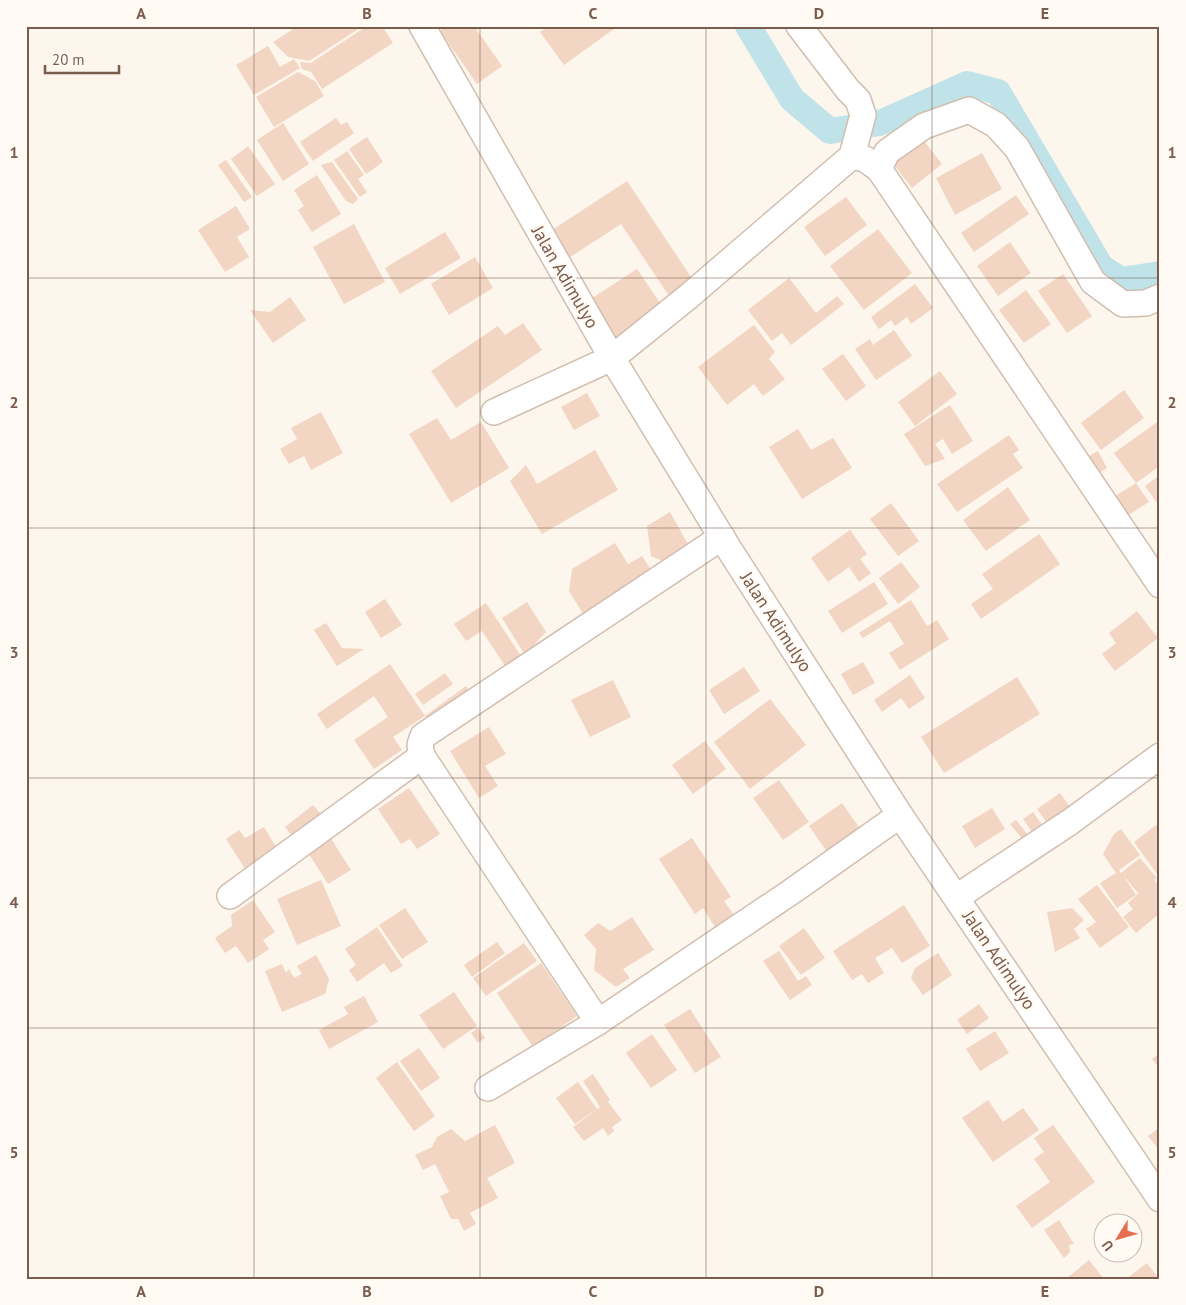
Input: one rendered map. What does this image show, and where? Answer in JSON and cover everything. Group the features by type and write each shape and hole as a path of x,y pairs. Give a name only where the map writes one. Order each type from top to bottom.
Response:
{"street":[{"name":"Jalan Adimulyo","path":"422,26 612,358 722,537 900,815 957,896 1160,1199"},
{"path":"494,412 612,358 689,296 853,151 864,115 858,100 848,90 799,26"},
{"path":"879,169 887,152 924,126 969,110 996,125 1017,148 1092,282 1123,304 1146,303 1160,297"},
{"path":"853,151 879,169 1160,585"},
{"path":"598,1022 422,756 420,745 423,736 722,537"},
{"path":"230,896 422,756"},
{"path":"957,896 1070,822 1160,756"},
{"path":"488,1088 598,1022 900,815"}],"building":[{"path":"298,26 363,26 309,61 288,57 273,42"},
{"path":"367,26 382,26 393,43 322,89 311,72 302,69 300,62 311,63"},
{"path":"447,26 474,26 502,66 477,84 440,31"},
{"path":"548,26 618,26 564,65 540,32"},
{"path":"268,46 280,67 294,59 300,68 254,95 236,65"},
{"path":"298,72 315,81 324,96 274,127 256,97"},
{"path":"336,118 341,125 347,122 354,133 313,161 300,142"},
{"path":"283,123 309,164 283,181 257,140"},
{"path":"918,133 942,164 912,188 887,156"},
{"path":"367,137 383,162 366,174 349,149"},
{"path":"248,146 275,184 257,196 231,159"},
{"path":"347,151 364,175 358,179 367,192 360,197 334,160"},
{"path":"982,153 1002,189 955,215 936,178"},
{"path":"226,160 252,197 244,202 218,165"},
{"path":"332,162 358,199 353,204 346,201 321,165"},
{"path":"317,175 341,214 312,232 298,210 304,206 294,190"},
{"path":"627,181 693,280 669,296 621,224 564,261 546,234"},
{"path":"1016,195 1029,214 974,252 961,233"},
{"path":"846,197 867,225 825,256 804,227"},
{"path":"236,206 250,229 237,237 249,257 225,272 198,230"},
{"path":"354,224 385,282 344,304 313,247"},
{"path":"878,229 912,273 864,310 830,266"},
{"path":"445,232 461,258 400,294 385,268"},
{"path":"1010,242 1031,273 998,296 977,266"},
{"path":"475,257 493,288 449,315 431,284"},
{"path":"637,269 662,306 611,347 583,304"},
{"path":"1063,274 1092,316 1067,333 1038,291"},
{"path":"789,278 816,313 837,296 844,304 791,345 782,333 772,341 748,310"},
{"path":"915,284 933,308 911,324 907,317 895,326 891,320 879,329 871,317"},
{"path":"1026,290 1051,324 1024,343 999,310"},
{"path":"290,297 306,320 273,343 250,310 270,312"},
{"path":"523,323 542,350 456,408 431,371 498,326 505,335"},
{"path":"754,325 775,352 769,359 785,379 763,396 754,384 727,405 698,367"},
{"path":"894,330 912,356 876,380 855,349 870,339 873,345"},
{"path":"843,354 866,386 846,401 822,369"},
{"path":"940,371 957,394 915,426 898,402"},
{"path":"1124,390 1144,418 1101,450 1081,423"},
{"path":"587,393 600,416 574,430 561,407"},
{"path":"950,405 973,441 952,454 943,439 935,444 945,459 925,466 904,434"},
{"path":"321,412 343,453 311,470 304,456 289,464 280,449 297,439 291,428"},
{"path":"437,418 451,440 481,422 509,468 451,503 409,434"},
{"path":"1160,420 1160,466 1136,483 1114,453"},
{"path":"798,429 811,450 833,438 852,468 802,499 769,447"},
{"path":"1009,435 1019,450 1013,454 1023,468 957,512 937,484"},
{"path":"595,450 618,490 542,534 510,481 526,465 537,484"},
{"path":"1098,451 1107,468 1095,475 1085,458"},
{"path":"1160,475 1160,507 1145,486"},
{"path":"1136,483 1149,502 1122,519 1109,500"},
{"path":"1008,487 1030,520 986,551 963,520"},
{"path":"891,503 919,541 898,556 870,519"},
{"path":"670,512 694,555 674,566 651,556 647,526"},
{"path":"850,530 867,554 860,559 871,573 859,582 849,567 828,582 811,558"},
{"path":"1039,534 1060,564 981,619 971,604 993,589 982,574"},
{"path":"615,543 628,564 642,556 653,573 584,615 569,591 572,569"},
{"path":"901,562 920,587 898,604 879,578"},
{"path":"874,582 888,604 842,633 828,611"},
{"path":"385,599 402,625 381,638 365,612"},
{"path":"911,600 927,626 937,620 949,639 900,670 889,653 904,644 890,621 863,638 859,633"},
{"path":"527,602 546,632 525,655 502,618"},
{"path":"486,603 521,656 505,666 482,631 466,641 454,624"},
{"path":"1137,611 1158,638 1115,671 1102,654 1116,643 1109,633"},
{"path":"326,623 342,648 364,649 337,666 314,630"},
{"path":"863,662 875,683 853,695 841,674"},
{"path":"390,664 425,716 393,737 402,750 374,769 354,740 388,717 374,696 327,729 317,714"},
{"path":"744,667 760,691 724,714 709,690"},
{"path":"445,673 453,684 423,705 415,694"},
{"path":"910,675 925,698 909,709 901,698 882,712 874,700"},
{"path":"1017,677 1040,714 944,773 921,737"},
{"path":"613,680 631,717 590,737 571,700"},
{"path":"466,686 475,699 432,728 425,716"},
{"path":"770,699 806,745 750,789 714,742"},
{"path":"489,727 506,754 485,766 498,786 479,798 450,751"},
{"path":"705,741 726,769 693,794 672,765"},
{"path":"779,780 809,822 783,840 753,798"},
{"path":"409,788 440,834 417,849 410,839 401,844 378,809"},
{"path":"1060,793 1075,814 1052,830 1037,809"},
{"path":"842,803 865,836 832,859 809,826"},
{"path":"313,805 326,820 297,843 285,827"},
{"path":"992,808 1005,829 975,848 962,826"},
{"path":"1033,812 1045,829 1032,832 1023,819"},
{"path":"1016,820 1028,835 1023,840 1010,824"},
{"path":"1156,825 1160,830 1160,878 1134,842"},
{"path":"264,827 279,852 247,872 226,839 239,830 245,838"},
{"path":"1121,829 1140,855 1119,870 1121,873 1140,858 1157,878 1154,880 1160,887 1160,913 1136,933 1123,917 1133,909 1128,903 1140,892 1138,893 1123,875 1136,895 1117,908 1100,883 1116,873 1103,854 1114,834"},
{"path":"330,837 351,870 328,884 307,851"},
{"path":"692,838 731,897 724,901 734,915 715,927 703,908 695,914 659,859"},
{"path":"321,880 341,926 297,945 277,899"},
{"path":"1097,885 1129,927 1100,948 1086,929 1096,922 1078,899"},
{"path":"253,900 275,932 263,940 269,949 248,963 236,946 225,953 215,938 232,926 231,915"},
{"path":"904,905 930,946 902,963 892,948 875,958 884,973 868,983 862,974 852,980 833,951"},
{"path":"405,908 428,942 402,959 379,925"},
{"path":"1072,908 1084,920 1074,929 1080,938 1055,952 1047,912"},
{"path":"632,917 654,950 623,969 630,978 616,987 594,970 596,949 584,935 598,923 610,931"},
{"path":"377,927 403,966 391,973 384,963 357,982 349,970 356,965 345,949"},
{"path":"804,928 825,958 801,975 779,946"},
{"path":"497,942 505,953 472,977 464,965"},
{"path":"524,943 537,961 486,996 473,978"},
{"path":"779,951 798,981 806,976 812,985 790,1000 763,961"},
{"path":"938,953 952,975 923,995 911,978 915,968"},
{"path":"316,955 329,979 325,994 282,1012 265,971 282,964 286,973 289,969 294,978 302,974 297,966"},
{"path":"541,963 577,1016 533,1047 497,993"},
{"path":"454,992 477,1026 443,1049 419,1015"},
{"path":"364,996 378,1022 329,1049 319,1030 348,1014 344,1007"},
{"path":"979,1004 989,1018 967,1034 957,1020"},
{"path":"690,1009 721,1057 695,1073 664,1025"},
{"path":"478,1028 485,1038 478,1043 471,1033"},
{"path":"995,1031 1009,1053 980,1071 966,1049"},
{"path":"652,1034 677,1070 651,1088 626,1053"},
{"path":"419,1048 440,1078 421,1091 400,1061"},
{"path":"1160,1053 1160,1069 1152,1059"},
{"path":"397,1062 435,1116 414,1131 376,1078"},
{"path":"593,1074 610,1100 608,1102 622,1120 612,1127 614,1131 608,1136 603,1128 584,1141 573,1127 600,1107 583,1081"},
{"path":"578,1082 597,1109 575,1124 556,1098"},
{"path":"988,1100 1003,1122 1023,1108 1039,1130 993,1162 962,1118"},
{"path":"495,1125 515,1163 487,1178 498,1198 470,1213 476,1224 464,1231 458,1219 451,1219 440,1196 449,1192 435,1164 423,1170 415,1155 432,1147 437,1137 451,1129 465,1141"},
{"path":"1053,1125 1095,1182 1032,1228 1016,1206 1050,1182 1034,1159 1044,1152 1034,1138"},
{"path":"1160,1127 1160,1151 1148,1136"},
{"path":"1059,1220 1074,1244 1069,1245 1070,1252 1064,1258 1044,1230"},
{"path":"1089,1260 1104,1279 1066,1279"},
{"path":"1147,1263 1159,1279 1126,1279"}],"waterway":[{"path":"748,26 792,99 830,131 880,123 967,84 998,92 1101,267 1121,280 1160,274"}]}
